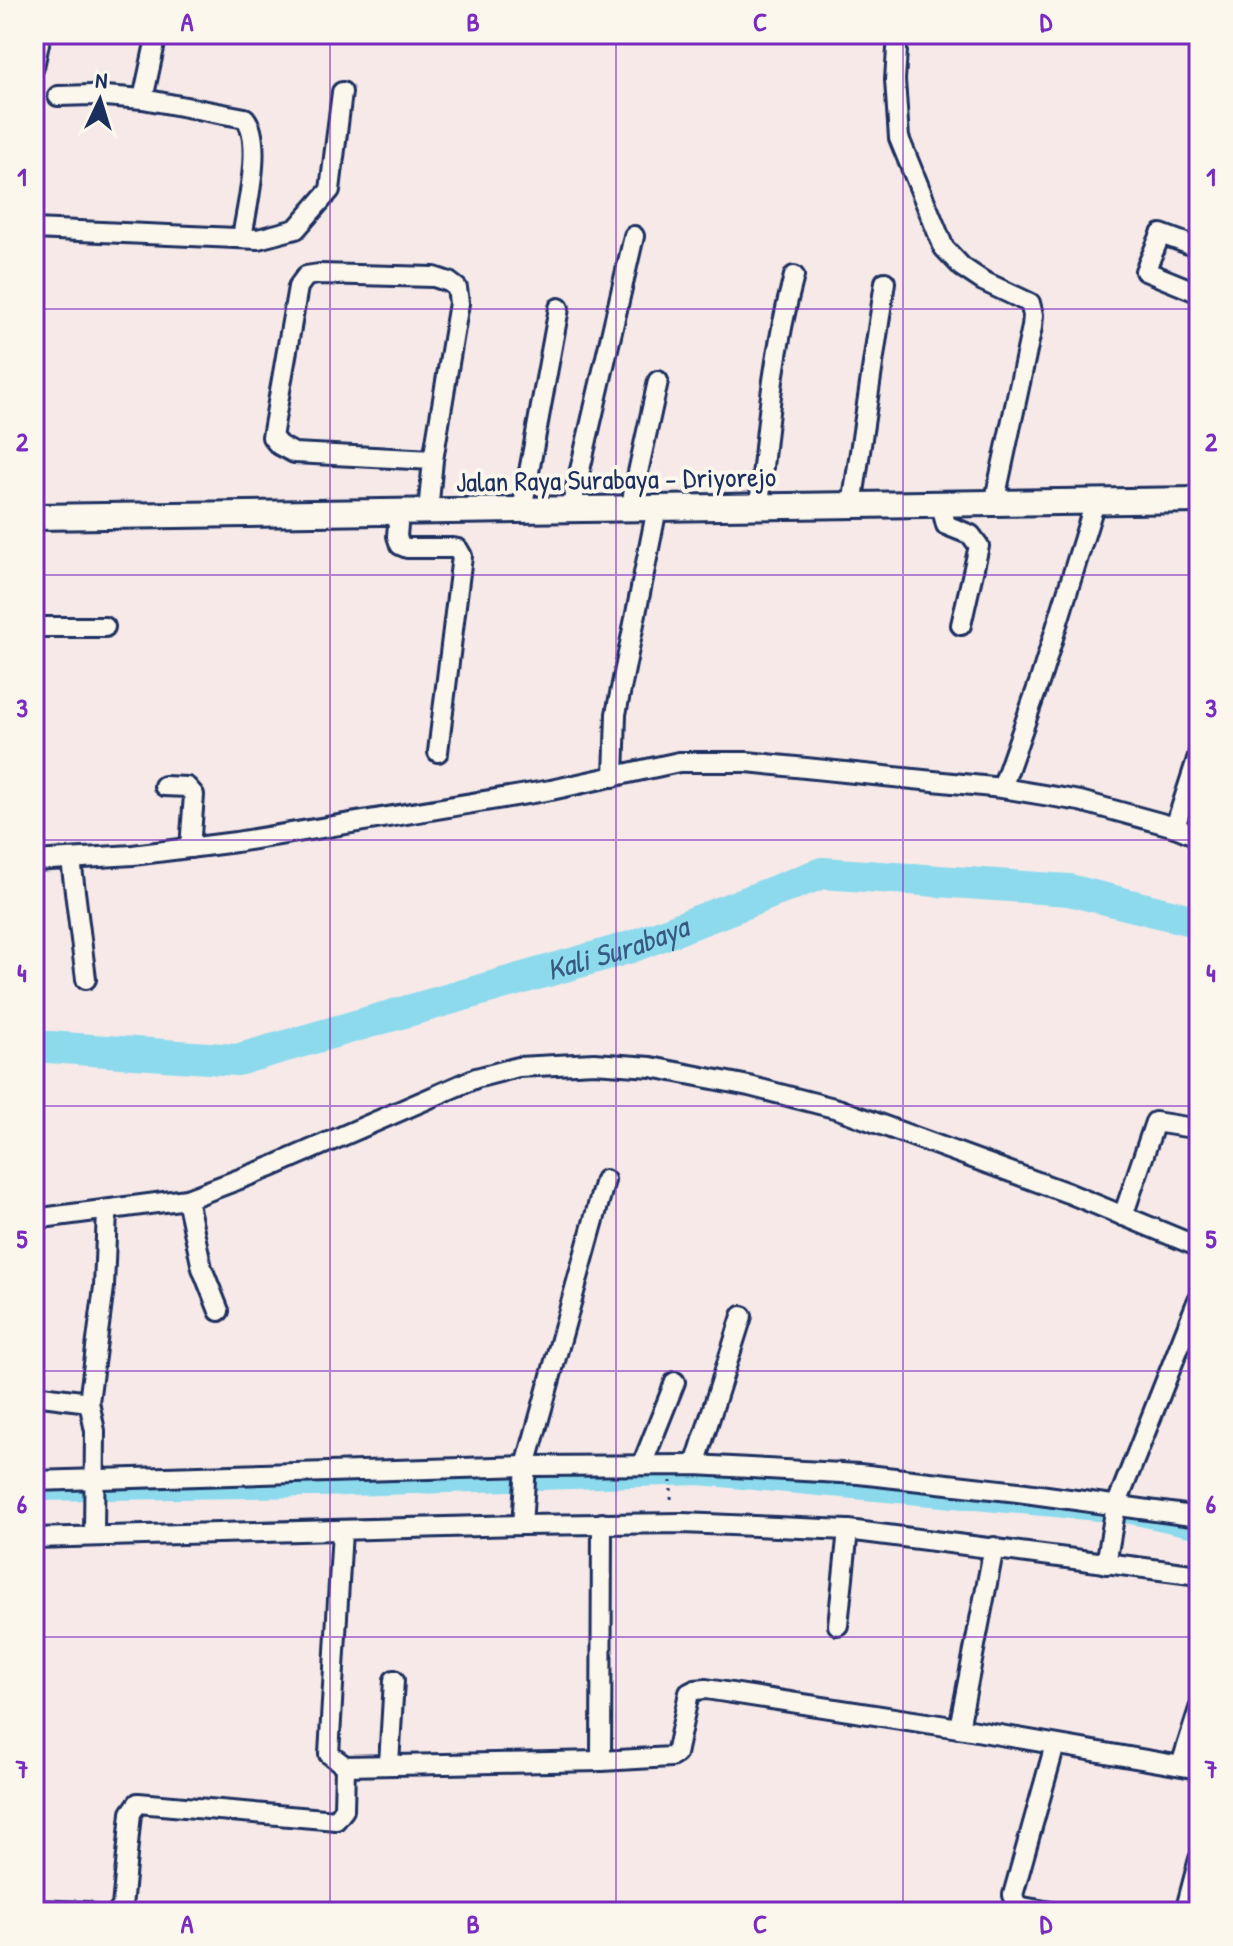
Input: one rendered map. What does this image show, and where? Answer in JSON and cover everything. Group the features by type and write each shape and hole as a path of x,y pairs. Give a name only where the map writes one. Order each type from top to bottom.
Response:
{"main road":[{"name":"Jalan Raya Surabaya - Driyorejo","path":"34,517 1199,500"}],"street":[{"path":"34,67 41,34"},
{"path":"143,99 157,34"},
{"path":"898,34 895,80 899,138 944,248 962,267 983,281 1030,303 1033,308 1032,327 994,504"},
{"path":"34,229 258,239 296,229 330,190 342,92"},
{"path":"58,96 143,99 245,118 250,124 253,164 242,238"},
{"path":"1199,248 1161,234 1145,271 1199,293"},
{"path":"571,509 634,236"},
{"path":"428,512 433,460 459,303 457,288 434,277 306,276 298,287 272,437 294,453 433,460"},
{"path":"759,507 771,382 779,330 794,276"},
{"path":"852,506 885,282"},
{"path":"522,510 559,308"},
{"path":"630,509 658,381"},
{"path":"1002,788 1040,680 1095,502"},
{"path":"941,505 946,525 971,535 979,546 961,625"},
{"path":"614,777 616,714 657,508"},
{"path":"399,513 397,536 400,545 407,548 453,548 458,549 462,556 438,752"},
{"path":"34,627 105,627"},
{"path":"1175,827 1199,753"},
{"path":"34,861 190,848 384,819 679,762 747,762 1002,788 1080,801 1175,827 1199,837"},
{"path":"164,786 187,787 194,795 190,848"},
{"path":"71,860 86,979"},
{"path":"34,1219 187,1199 271,1167 476,1078 518,1067 594,1063 651,1067 749,1086 838,1109 1068,1193 1199,1247"},
{"path":"1123,1216 1155,1122 1199,1129"},
{"path":"523,1519 525,1470 605,1180"},
{"path":"187,1199 202,1268 219,1311"},
{"path":"94,1530 95,1431 89,1402 104,1287 107,1211"},
{"path":"1108,1555 1116,1508 1199,1297"},
{"path":"695,1465 742,1316"},
{"path":"642,1465 675,1382"},
{"path":"34,1395 89,1402"},
{"path":"34,1481 95,1483 695,1465 859,1474 1199,1517"},
{"path":"34,1538 94,1530 342,1531 523,1519 682,1523 848,1530 994,1547 1108,1555 1199,1575"},
{"path":"601,1761 602,1523"},
{"path":"838,1625 848,1530"},
{"path":"342,1531 328,1750 345,1766 671,1757 676,1754 689,1693 706,1689 1190,1767 1199,1709"},
{"path":"959,1728 994,1547"},
{"path":"389,1764 394,1680"},
{"path":"1051,1912 1017,1906 1013,1895 1055,1745"},
{"path":"118,1912 122,1907 131,1813 138,1803 336,1820 344,1810 345,1766"},
{"path":"1185,1912 1199,1859"},
{"path":"34,1910 87,1912"}],"path":[{"path":"671,1474 671,1509"}],"waterway":[{"name":"Kali Surabaya","path":"34,1046 237,1060 631,947 822,873 1069,890 1199,922"},
{"path":"34,1492 316,1488 699,1476 1131,1515 1199,1530"}]}
